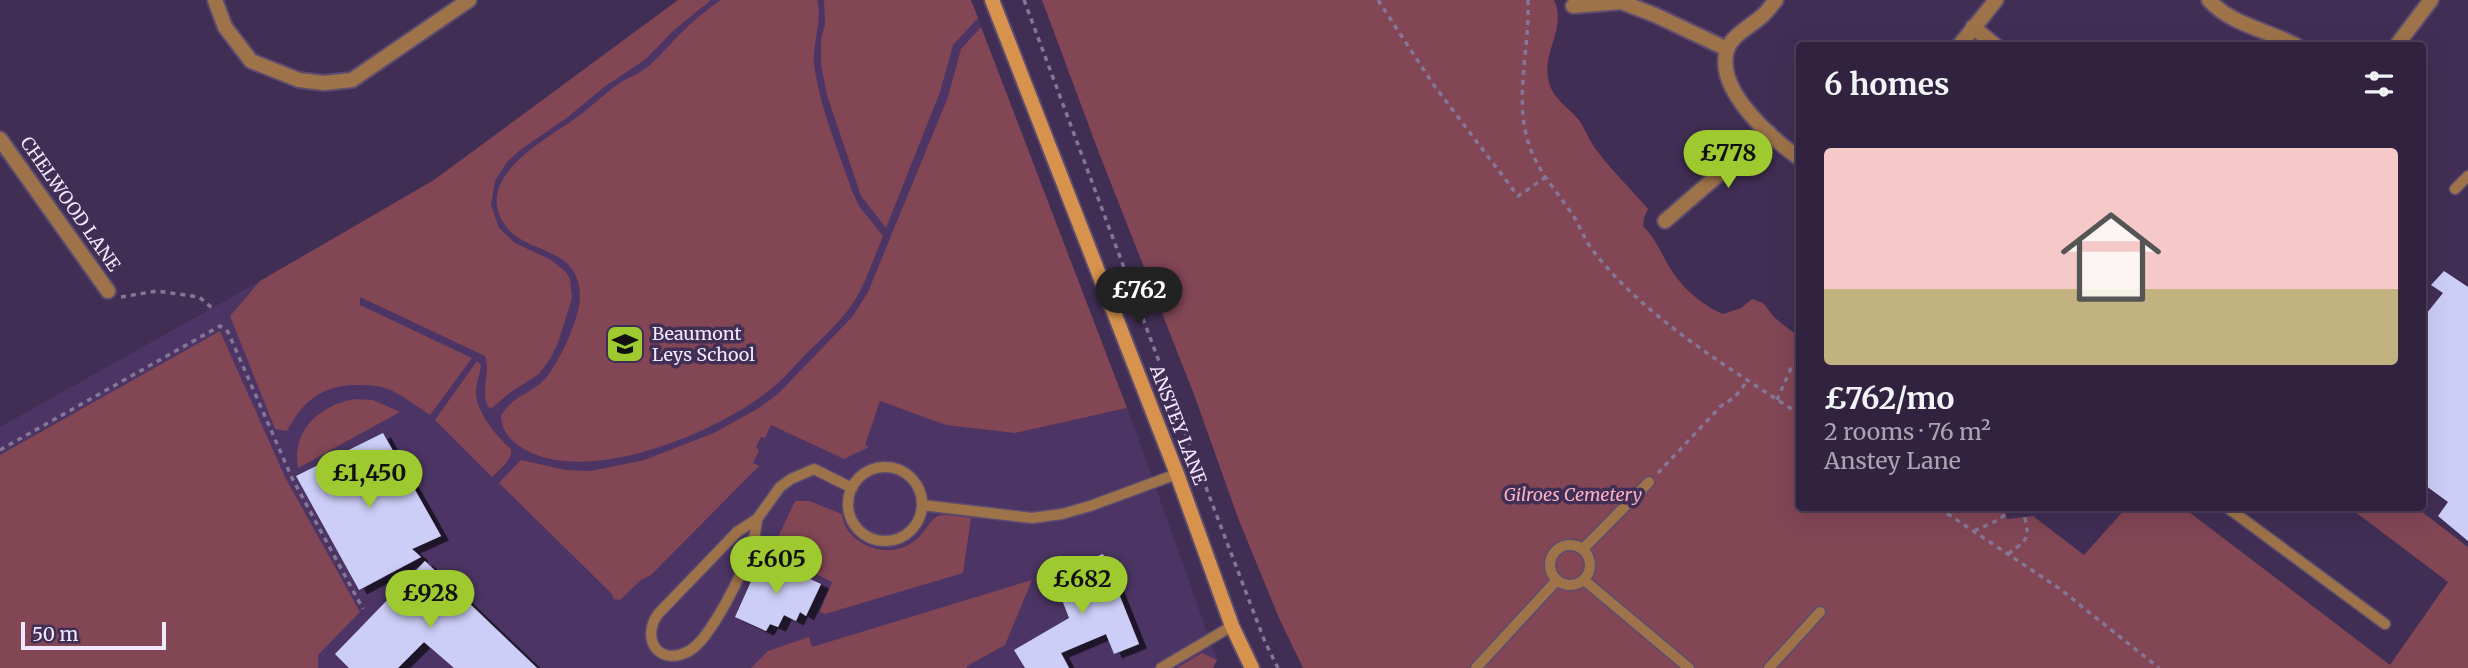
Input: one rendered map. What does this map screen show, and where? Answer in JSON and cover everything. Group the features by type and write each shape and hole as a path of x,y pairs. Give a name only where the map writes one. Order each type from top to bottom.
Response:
{"main road":[{"name":"ANSTEY LANE","path":"992,0 1177,474 1232,626 1252,668"}],"street":[{"path":"215,0 225,27 251,61 299,80 324,83 352,80 469,0"},
{"path":"1776,0 1764,15 1733,40 1727,49 1726,64 1733,89 1749,112 1796,155"},
{"path":"1962,42 1996,0"},
{"path":"2209,0 2218,10 2288,42"},
{"path":"2399,42 2431,0"},
{"path":"1573,6 1620,2 1655,15 1727,49"},
{"path":"1973,27 1991,42"},
{"path":"1665,221 1768,132"},
{"name":"CHELWOOD LANE","path":"0,139 108,291"}],"lane":[{"path":"2455,189 2468,176"},
{"path":"874,468 899,469 910,476 918,486 922,505 918,522 901,538 889,541 866,536 851,518 848,507 852,488 863,474 874,468"},
{"path":"757,519 752,546 718,618 704,639 691,650 676,657 663,654 654,647 650,636 652,624 658,614 737,533 757,519 780,487 791,479 814,470 852,488"},
{"path":"922,505 1032,518 1062,514 1090,506 1177,474"},
{"path":"1583,549 1649,482"},
{"path":"2232,511 2385,624"},
{"path":"1571,544 1583,549 1590,561 1590,568 1584,580 1572,585 1557,580 1550,566 1553,553 1564,545 1571,544"},
{"path":"1476,668 1557,580"},
{"path":"1584,580 1689,668"},
{"path":"1769,668 1819,612"},
{"path":"1161,668 1232,626"}],"path":[{"path":"1024,0 1210,498 1265,642 1278,668"},
{"path":"1378,0 1433,85 1518,196 1546,177"},
{"path":"1528,0 1529,21 1522,104 1527,139 1538,166 1577,221 1591,247 1635,295 1689,339 1796,412"},
{"path":"108,291 119,297 157,291 199,297 212,308"},
{"path":"0,450 220,326 228,332 292,478 363,609"},
{"path":"1777,400 1796,362"},
{"path":"1649,482 1721,406 1735,397 1748,380"},
{"path":"1944,511 2060,589 2159,668"},
{"path":"1974,531 2011,511"},
{"path":"2008,554 2023,545 2028,535 2024,511"}],"shaded area":[{"name":"Beaumont Leys School","path":"678,0 971,0 1136,432 1217,660 1203,668 0,668 0,427 328,243 434,180"}],"green space":[{"path":"678,0 711,0 673,31 646,59 520,150 507,162 495,181 491,205 499,228 515,243 551,260 566,272 570,279 572,298 558,343 539,374 492,408 488,407 485,394 485,356 360,297 360,305 472,358 430,415 399,394 384,388 368,385 343,386 314,397 300,411 287,431 275,429 230,316 260,281 434,180"},
{"path":"721,0 817,0 819,16 814,65 820,97 852,191 859,206 883,236 867,276 844,315 780,381 719,422 687,437 617,458 582,462 551,459 524,449 508,436 501,416 514,401 541,383 554,367 572,330 580,297 578,280 572,268 563,260 516,237 507,228 498,211 497,194 503,179 528,151 579,116 618,84 646,68 689,25"},
{"path":"824,0 971,0 978,18 953,45 940,92 886,228 861,196 827,95 821,65 821,40 825,24"},
{"name":"Gilroes Cemetery","path":"1042,0 1554,0 1558,20 1547,68 1552,91 1579,120 1593,145 1648,209 1643,226 1675,275 1686,289 1715,311 1723,314 1741,308 1752,299 1763,303 1775,318 1796,335 1796,511 2005,511 2007,519 2033,516 2084,555 2123,511 2190,511 2390,665 2448,582 2354,511 2421,511 2468,547 2468,668 1303,668 1279,618 1238,518 1195,397"},
{"path":"981,27 1127,408 1015,433 946,425 880,401 865,445 869,447 844,459 771,425 765,438 761,437 756,447 759,450 753,463 759,466 651,575 641,580 620,600 614,599 499,483 521,460 566,470 591,471 644,460 714,433 759,408 779,393 853,316 868,292 948,97 961,49"},
{"path":"220,331 285,477 360,612 318,655 318,668 0,668 0,455"},
{"path":"477,361 481,365 477,401 494,431 511,449 508,461 492,477 435,420"},
{"path":"355,399 373,400 400,412 298,468 299,442 311,421 330,407"},
{"path":"795,501 809,501 842,514 846,528 855,538 871,547 886,550 900,548 914,541 938,516 971,518 963,573 825,614 820,612 832,582 771,552"},
{"path":"1032,580 1005,645 967,668 751,668 768,651 809,637 812,647"},
{"path":"1202,653 1217,660 1213,668 1177,668"}],"building":[{"path":"2444,271 2468,287 2468,541 2438,516 2448,502 2426,486 2426,314 2443,293 2431,285"},
{"path":"383,433 441,536 412,549 421,557 359,590 296,476"},
{"path":"1103,554 1139,644 1114,654 1106,634 1061,653 1069,668 1025,668 1014,650 1069,618 1052,574"},
{"path":"762,557 821,584 806,616 800,612 796,621 784,615 778,627 770,624 766,631 735,617"},
{"path":"425,561 537,668 454,668 424,642 398,668 349,668 335,654"}],"place":[{"name":"Beaumont Leys School","path":"625,344"}]}
